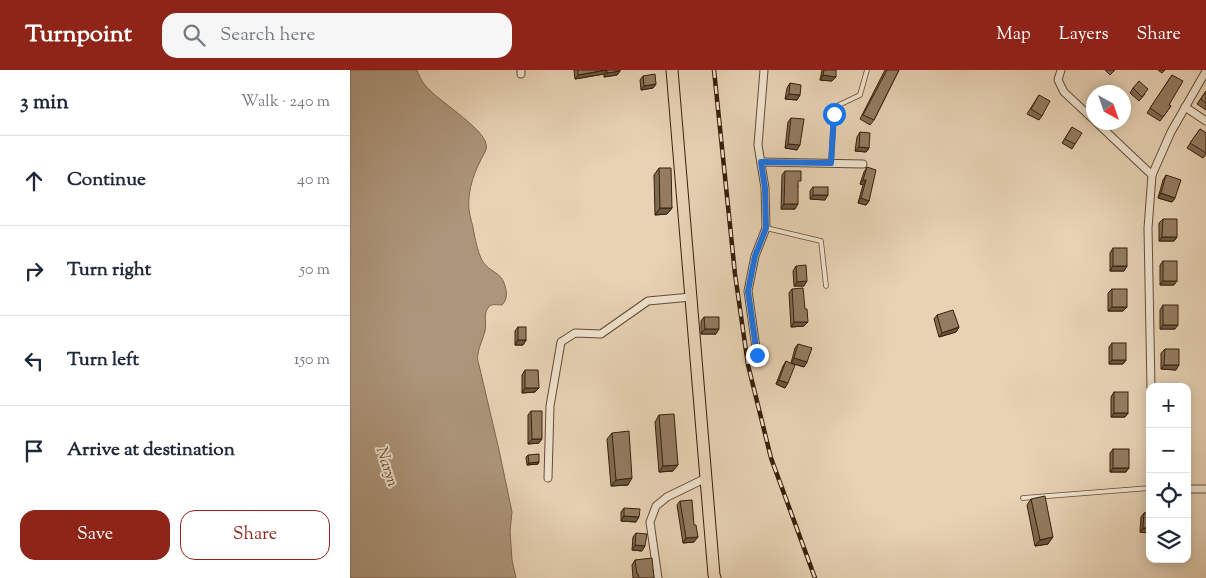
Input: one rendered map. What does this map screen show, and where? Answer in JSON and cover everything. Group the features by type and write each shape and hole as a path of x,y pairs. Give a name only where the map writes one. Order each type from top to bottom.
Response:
{"main road":[{"path":"672,70 715,578"}],"street":[{"path":"757,355 748,291 755,256 766,228 765,188 758,145 764,70"},
{"path":"1061,70 1058,80 1064,92 1086,113"},
{"path":"1151,383 1148,228 1152,175 1171,132 1206,71"},
{"path":"1185,107 1206,121"},
{"path":"1104,130 1152,175"},
{"path":"761,162 864,164"},
{"path":"548,478 550,406 561,342 575,333 601,334 648,301 690,297"},
{"path":"658,578 650,522 656,506 667,497 706,478"},
{"path":"1191,488 1206,489"}],"lane":[{"path":"831,163 834,114 839,105 860,95 867,70"},
{"path":"766,228 822,241 826,286"},
{"path":"1023,498 1146,488"}],"water":[{"name":"Naryn","path":"350,70 417,70 423,82 430,90 477,130 486,144 486,150 475,173 471,187 469,210 481,259 498,274 506,289 506,295 502,305 491,305 487,310 485,331 479,348 478,358 512,512 510,531 512,560 516,578 350,578"}],"building":[{"path":"578,70 606,70 578,75"},
{"path":"607,70 620,70 620,71 607,73"},
{"path":"824,70 836,70 836,77 823,75"},
{"path":"887,70 899,70 874,120 863,115"},
{"path":"655,74 656,84 644,86 643,76"},
{"path":"1172,75 1183,81 1169,105 1171,106 1163,117 1150,108"},
{"path":"1139,81 1148,89 1142,97 1133,88"},
{"path":"790,83 801,85 800,95 789,94"},
{"path":"1206,91 1206,103 1201,99"},
{"path":"1039,95 1050,101 1042,116 1031,109"},
{"path":"791,118 804,119 800,145 788,144"},
{"path":"1072,127 1082,133 1075,144 1065,139"},
{"path":"1200,129 1206,133 1206,153 1190,143"},
{"path":"860,132 870,133 869,148 859,147"},
{"path":"867,167 876,170 869,201 861,198"},
{"path":"659,168 671,168 672,208 660,208"},
{"path":"785,171 801,171 801,181 798,181 798,204 784,204"},
{"path":"1166,175 1181,180 1175,198 1161,193"},
{"path":"813,187 828,187 828,195 813,195"},
{"path":"1163,219 1177,219 1177,237 1162,237"},
{"path":"1113,248 1127,248 1127,266 1113,266"},
{"path":"1163,261 1177,261 1177,281 1163,281"},
{"path":"806,265 807,281 797,282 796,266"},
{"path":"803,288 808,322 794,322 792,289"},
{"path":"1112,289 1127,289 1127,307 1112,307"},
{"path":"1163,305 1178,305 1178,325 1163,325"},
{"path":"953,310 959,327 942,333 937,315"},
{"path":"704,317 719,317 719,329 705,329"},
{"path":"518,327 526,327 526,340 518,340"},
{"path":"1112,343 1126,343 1126,360 1112,360"},
{"path":"798,344 812,348 807,362 794,358"},
{"path":"1165,349 1179,349 1179,365 1164,365"},
{"path":"786,361 795,365 788,383 779,380"},
{"path":"525,370 538,370 539,388 525,388"},
{"path":"1114,392 1128,392 1128,413 1114,413"},
{"path":"531,411 542,411 542,439 532,439"},
{"path":"674,414 678,465 663,466 659,415"},
{"path":"629,431 632,478 616,480 612,433"},
{"path":"1113,449 1129,449 1129,468 1113,468"},
{"path":"539,454 539,462 529,463 528,455"},
{"path":"1045,496 1053,537 1040,540 1031,499"},
{"path":"692,500 694,525 696,525 698,537 686,538 680,501"},
{"path":"624,508 640,509 639,517 624,516"},
{"path":"1144,513 1146,513 1146,528 1143,528"},
{"path":"636,533 647,534 645,546 635,545"},
{"path":"652,558 654,578 639,578 635,560"}],"railway":[{"path":"714,70 735,274 748,365 771,458 815,578"}],"route":[{"path":"757,355 748,291 755,256 766,228 765,188 761,162 831,163 834,114"}]}
